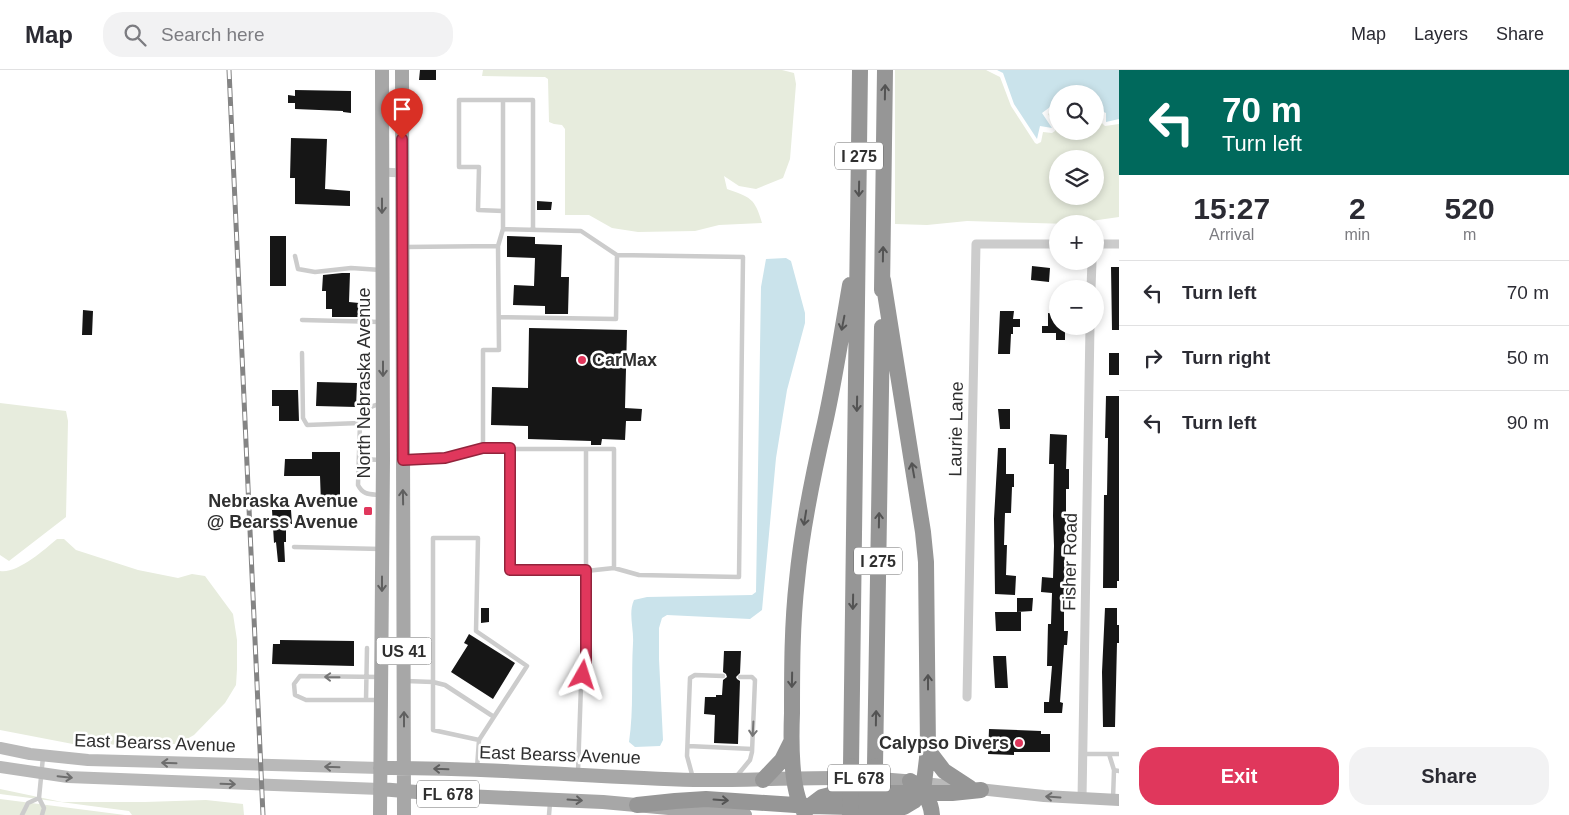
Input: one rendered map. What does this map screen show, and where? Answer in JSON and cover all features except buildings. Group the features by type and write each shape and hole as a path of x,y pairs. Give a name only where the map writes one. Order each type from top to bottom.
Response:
{"highway":[{"name":"I 275","path":"850,815 860,70"},
{"name":"I 275","path":"875,815 885,70"},
{"path":"806,811 795,779 792,740 793,638 796,582 809,494 827,413 858,241"},
{"path":"883,280 925,548 928,600 928,750 920,788 930,804 932,815"},
{"path":"763,780 782,760 792,740"},
{"path":"928,750 944,771 975,789"},
{"path":"806,811 817,800 831,794 920,788 952,793 975,789"},
{"path":"637,805 675,800 706,799 806,811"}],"main road":[{"name":"North Nebraska Avenue","path":"380,815 383,495 382,70"},
{"name":"US 41","path":"402,70 404,815"},
{"path":"383,460 403,460"},
{"name":"East Bearss Avenue","path":"0,748 43,756 125,762 476,770 694,780 839,778 920,788"},
{"path":"0,767 68,778 380,789"},
{"name":"FL 678","path":"380,789 404,789 465,796 637,805 697,813 737,815"},
{"path":"975,789 1082,799 1116,800"}],"street":[{"path":"382,172 402,173"},
{"name":"Laurie Lane","path":"967,697 976,244 1049,244"},
{"path":"1104,244 1119,244"},
{"name":"Fisher Road","path":"1082,799 1090,335"}],"lane":[{"path":"503,210 478,210 478,167 459,167 459,100 533,100 533,229"},
{"path":"483,448 483,350 499,350 498,246 503,228 504,100"},
{"path":"503,228 581,231 618,255 743,257 739,576 639,575 614,568 510,570 510,448"},
{"path":"402,247 498,246"},
{"path":"499,317 616,319 618,255"},
{"path":"295,256 298,269 315,272 351,268 382,270"},
{"path":"302,320 382,322"},
{"path":"302,353 303,418 307,424 360,423"},
{"path":"383,404 370,406 363,411 360,423 358,485 361,491 366,494 383,495"},
{"path":"403,460 445,458 483,448 614,449 614,568"},
{"path":"578,774 581,686 586,664 586,449"},
{"path":"359,459 383,460"},
{"path":"476,770 479,740 528,666 476,631 478,538 433,538 433,730 479,740"},
{"path":"294,547 382,550"},
{"path":"366,700 367,648"},
{"path":"694,780 688,756 690,678 695,675 723,676"},
{"path":"381,677 300,676 294,684 294,692 306,700 381,700"},
{"path":"733,780 750,760 752,750 755,680 752,677 740,677"},
{"path":"404,681 433,682 446,685 494,717"},
{"path":"688,746 752,750"},
{"path":"1082,754 1119,754"},
{"path":"1109,754 1117,771 1116,800"},
{"path":"42,815 44,808 39,798 43,756"},
{"path":"22,815 28,803 39,798"},
{"path":"549,815 550,799"}],"shaded area":[{"path":"483,70 782,70 794,73 796,84 790,159 783,178 756,189 739,186 724,176 727,189 741,194 754,203 762,223 719,225 695,231 638,232 612,228 589,215 565,215 565,129 562,125 549,122 548,79 545,77 482,76"},
{"path":"895,70 986,70 1000,77 1011,106 1037,144 1041,142 1043,132 1049,133 1049,140 1104,140 1104,125 1119,124 1119,217 1104,219 1104,215 1049,215 1049,223 967,221 927,225 895,224"},
{"path":"0,403 66,411 68,421 66,517 9,561 0,555"},
{"path":"57,539 64,539 76,550 138,570 178,578 192,574 205,576 233,614 237,640 236,685 225,703 194,735 178,744 78,745 0,730 0,571 7,571 22,565 38,555"},
{"path":"0,789 62,802 206,800 243,804 244,815 132,815 129,811 0,794"},
{"path":"0,799 125,815 0,815"}],"water":[{"path":"997,70 1119,70 1119,119 1106,122 1104,85 1049,85 1049,108 1042,113 1049,124 1049,128 1040,126 1037,139 1014,104 1003,73"},
{"path":"786,258 791,261 805,313 805,323 787,390 776,458 762,610 750,619 667,615 662,618 659,628 659,659 663,740 660,746 635,747 629,742 632,705 633,638 631,610 634,600 647,597 752,595 756,592 761,287 766,259"}],"railway":[{"path":"229,70 263,815"}],"place":[{"name":"CarMax","path":"582,360"},
{"name":"Nebraska Avenue @ Bearss Avenue","path":"368,511"},
{"name":"Calypso Divers","path":"1019,743"}],"route":[{"path":"402,139 403,460 445,458 483,448 510,448 510,570 586,570 586,664 583,675"}]}
